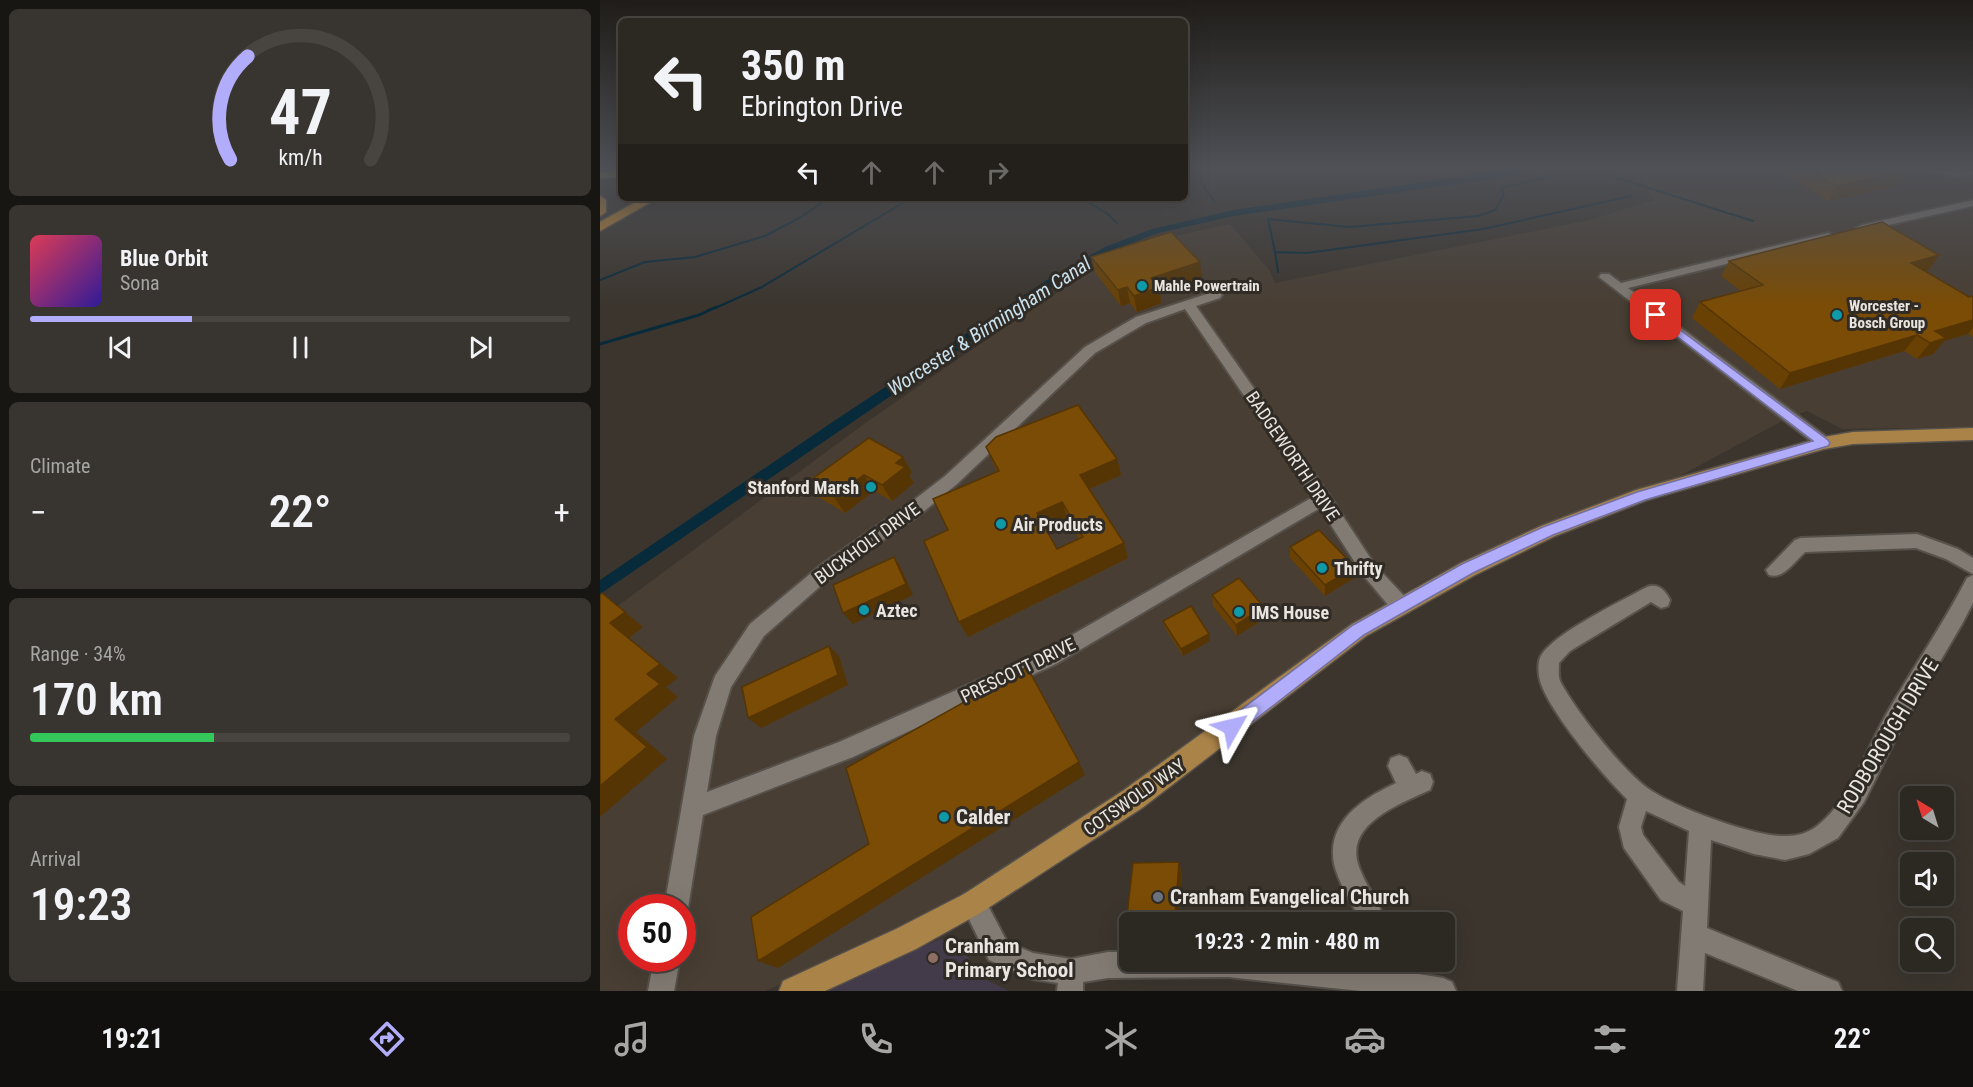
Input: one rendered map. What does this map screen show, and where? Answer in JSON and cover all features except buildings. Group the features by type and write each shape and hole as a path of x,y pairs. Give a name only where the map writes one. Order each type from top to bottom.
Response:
{"highway":[{"path":"600,227 625,213"}],"main road":[{"name":"COTSWOLD WAY","path":"793,991 906,939 973,903 1133,799 1359,630 1468,568 1579,518 1683,482 1824,443 1853,438 1973,434"}],"street":[{"path":"1619,287 1928,213"},
{"path":"1605,277 1824,443"},
{"name":"BUCKHOLT DRIVE","path":"679,894 695,807 705,736 722,683 757,630 827,570 916,508 951,480 1090,351 1141,320 1216,296"},
{"name":"BADGEWORTH DRIVE","path":"1188,304 1323,499 1369,570 1401,606"},
{"name":"PRESCOTT DRIVE","path":"695,807 845,750 1049,658 1323,499"},
{"path":"1775,570 1801,545 1917,541 1952,554 1973,567"},
{"name":"RODBOROUGH DRIVE","path":"1661,600 1653,592 1563,645 1549,660 1549,679 1578,723 1624,783 1639,795 1701,824 1748,841 1782,848 1808,844 1830,830 1850,803 1896,717 1949,634 1973,583"},
{"path":"1369,912 1346,861 1347,840 1351,827 1361,814 1417,784 1399,766"},
{"path":"1639,795 1630,827 1632,840 1670,891 1695,904"},
{"path":"1690,991 1701,824"},
{"path":"973,903 998,951 1032,966 1071,982 1108,965 1119,965"},
{"path":"1693,935 1829,991"},
{"path":"661,991 664,972"},
{"path":"1378,972 1443,991"}],"shaded area":[{"path":"1612,213 1973,213 1973,427 1842,429 1807,411 1784,420 1676,478 1574,513 1428,579 1359,619 1226,722 1060,836 974,887 820,967 765,991 600,991 600,619 868,421 1028,311 1084,276 1129,252 1179,235 1230,224 1270,271 1275,283 1590,220"},
{"name":"Cranham Primary School","path":"940,939 961,944 979,976 1009,991 826,991"}],"waterway":[{"path":"600,280 645,262 695,257 765,236 807,213"},
{"path":"713,309 762,287 885,213"},
{"path":"1107,213 1117,223"},
{"name":"Worcester & Birmingham Canal","path":"600,588 835,426 1057,278 1108,249 1155,231 1233,213"},
{"path":"1275,252 1268,219 1349,227 1478,216 1486,213"},
{"path":"1275,252 1307,253 1483,229 1554,213"},
{"path":"1729,213 1753,221"},
{"path":"1275,252 1278,272"},
{"path":"600,344 699,315 716,307"}],"place":[{"name":"Mahle Powertrain","path":"1142,286"},
{"name":"Worcester - Bosch Group","path":"1837,315"},
{"name":"Stanford Marsh","path":"871,487"},
{"name":"Air Products","path":"1001,524"},
{"name":"Thrifty","path":"1322,568"},
{"name":"Aztec","path":"864,610"},
{"name":"IMS House","path":"1239,612"},
{"name":"Calder","path":"944,817"},
{"name":"Cranham Evangelical Church","path":"1158,897"},
{"name":"Cranham Primary School","path":"933,958"}],"route":[{"path":"1232,727 1359,630 1468,568 1548,531 1642,495 1824,443 1656,315"}]}
